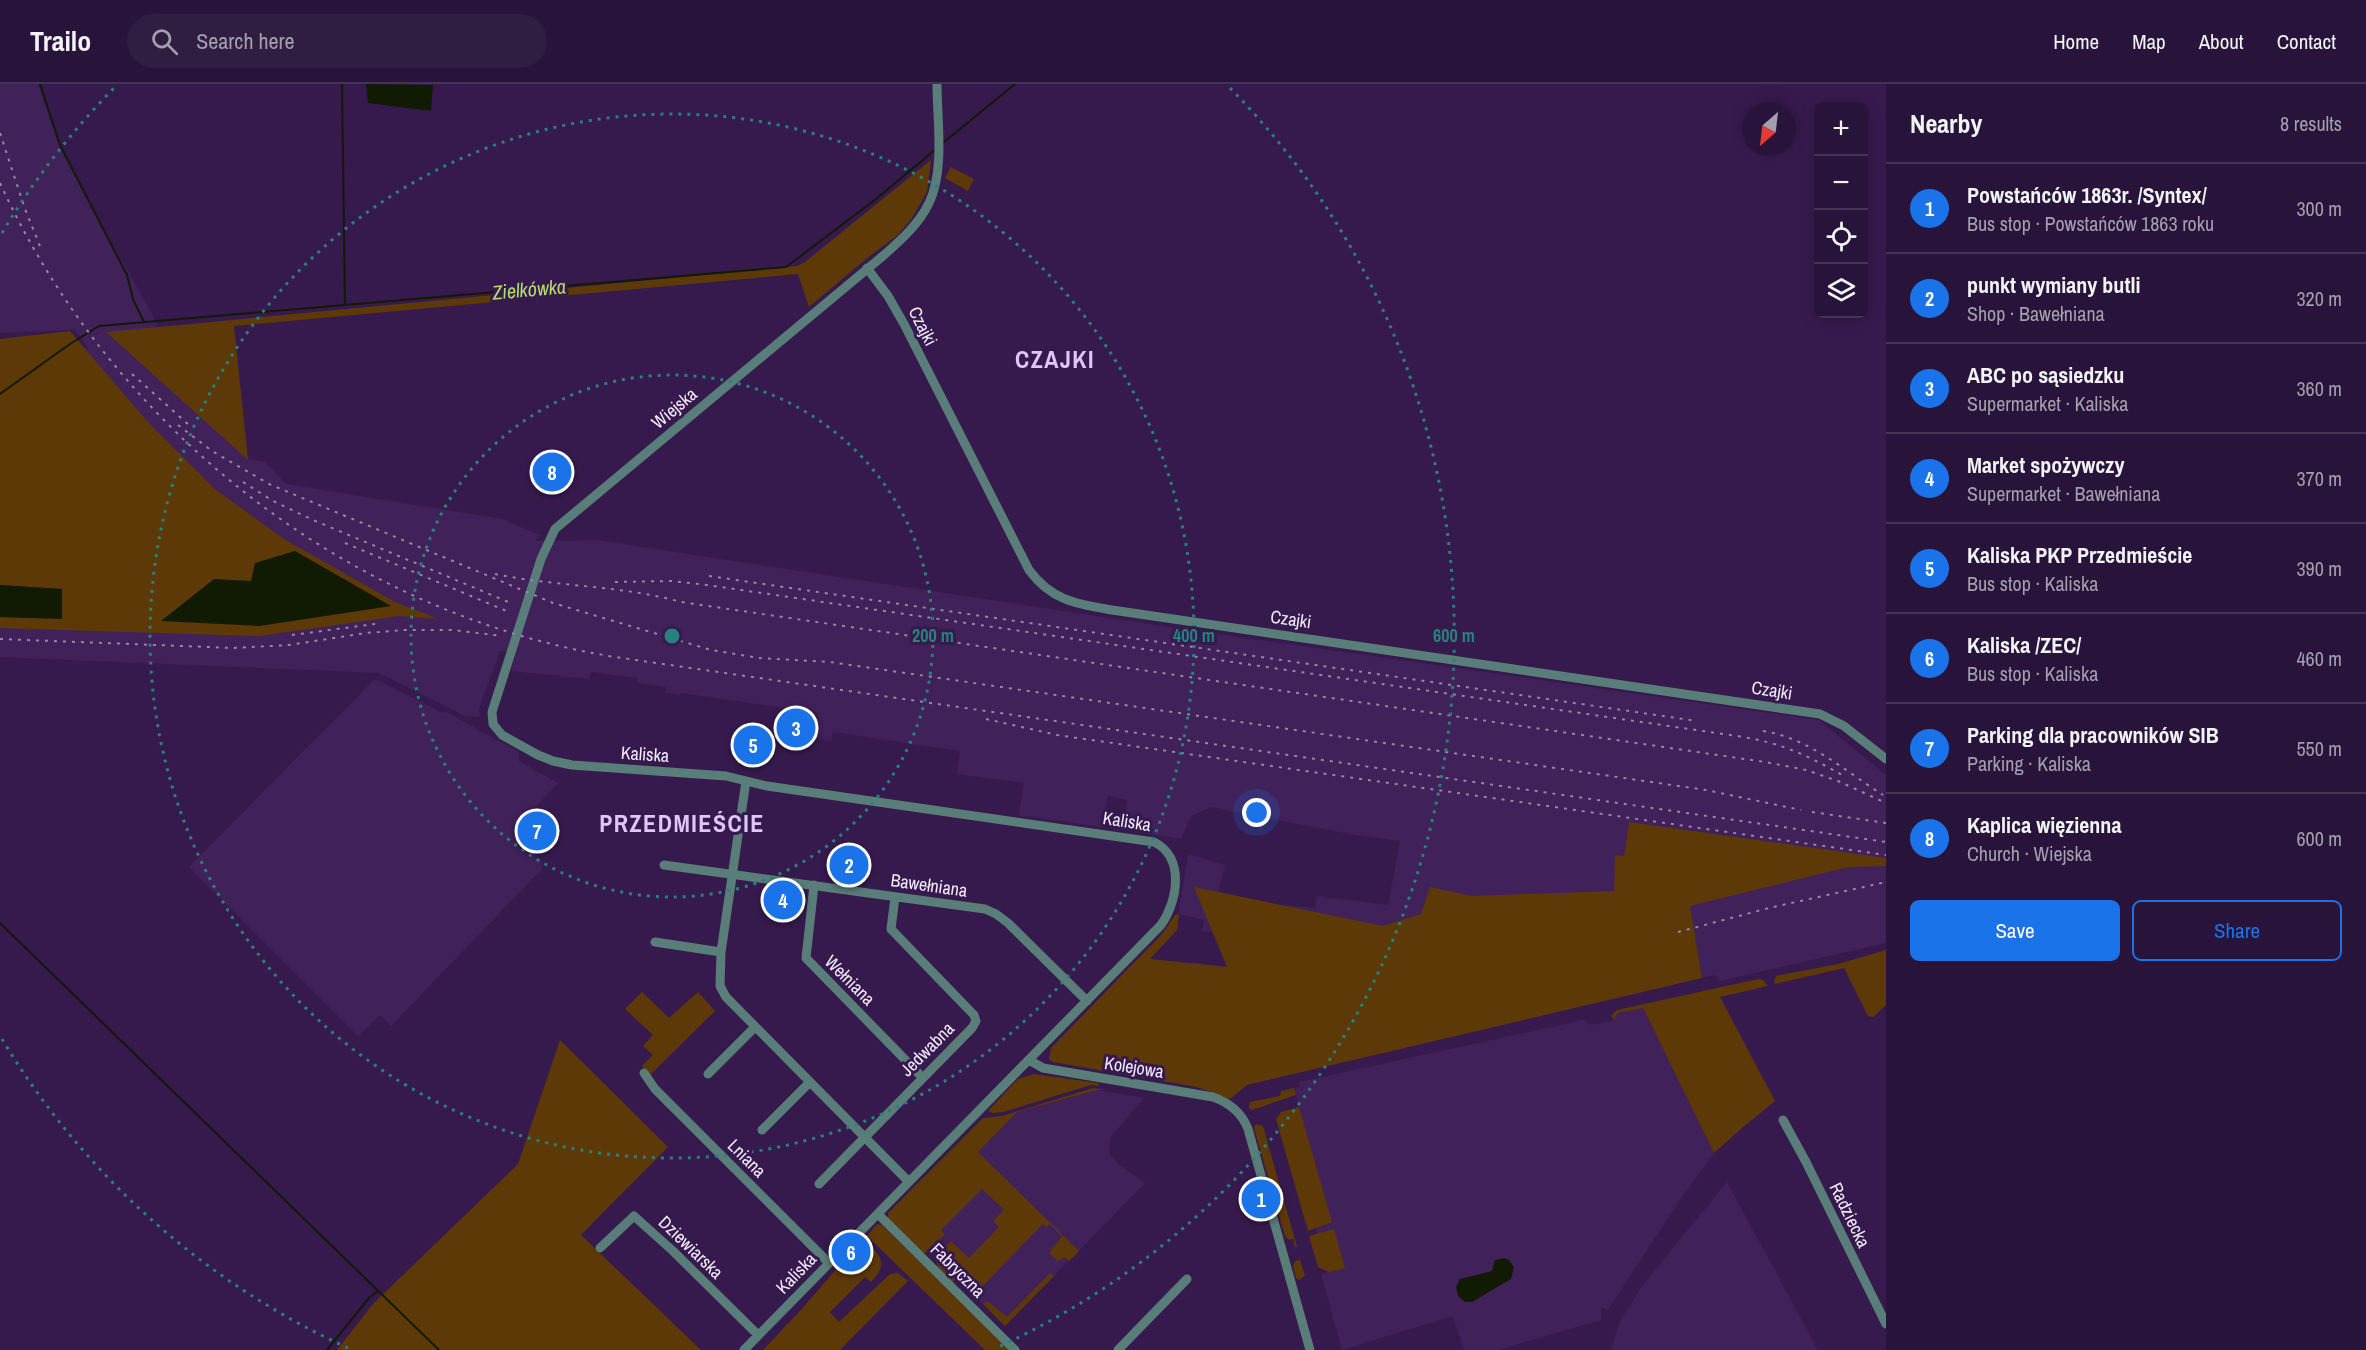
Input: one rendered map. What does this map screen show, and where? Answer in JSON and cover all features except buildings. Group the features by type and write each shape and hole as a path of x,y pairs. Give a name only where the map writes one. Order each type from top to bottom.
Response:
{"street":[{"name":"Wiejska","path":"493,724 492,712 515,638 541,559 555,529 907,234 928,206 936,181 938,157 937,84"},
{"name":"Czajki","path":"867,268 888,296 904,324 1029,570 1044,588 1063,599 1112,610 1820,714 1844,726 1886,759"},
{"name":"Kaliska","path":"493,724 502,735 531,752 572,765 719,775 787,789 1154,842 1169,852 1174,865 1174,890 1167,915 1161,925 744,1350"},
{"path":"746,781 721,952 719,975 721,990 909,1182"},
{"name":"Bawełniana","path":"664,865 985,909 996,914 1087,1001"},
{"name":"Wełniana","path":"814,885 806,958 922,1077"},
{"name":"Jedwabna","path":"819,1184 972,1028 976,1021 974,1015 891,929 895,897"},
{"path":"655,942 721,952"},
{"path":"708,1074 755,1027"},
{"name":"Kolejowa","path":"1029,1060 1043,1068 1213,1097 1233,1107 1240,1114 1248,1129 1310,1350"},
{"name":"Lniana","path":"644,1073 656,1089 829,1263"},
{"path":"762,1130 810,1082"},
{"name":"Radziecka","path":"1783,1120 1886,1324"},
{"name":"Fabryczna","path":"878,1214 1015,1350"},
{"name":"Dziewiarska","path":"600,1248 634,1216 758,1335"},
{"path":"1118,1350 1187,1279"}],"shaded area":[{"path":"0,84 38,84 57,140 151,312 181,376 246,443 248,459 265,462 286,484 502,519 540,535 535,541 596,540 1183,629 1819,720 1886,775 1886,943 1720,981 1715,975 1702,978 1701,969 1229,1033 1191,962 1227,967 1218,932 1202,931 1204,920 1178,914 1188,854 1225,865 1217,899 1315,908 1317,896 1388,905 1400,841 1355,835 1211,807 1191,816 1181,839 1123,830 1127,800 1108,796 1102,827 1019,815 1024,783 957,774 960,751 833,732 831,741 815,739 818,713 681,693 680,695 666,693 666,687 637,683 637,678 591,672 589,679 511,671 516,652 500,651 479,709 480,717 465,716 379,673 0,657 0,614 123,619 0,414 88,348 75,330 0,333"},
{"path":"366,84 433,85 431,111 368,103"},
{"path":"931,160 927,192 912,218 898,235 809,307 798,274 234,326 248,460 106,332 797,266 805,262"},
{"path":"951,167 974,179 968,191 945,178"},
{"path":"70,331 147,421 216,490 284,539 395,602 439,619 399,616 259,636 0,628 0,617 62,618 62,589 0,585 0,339","holes":["251,581 390,606 259,626"]},
{"path":"295,551 391,606 259,626 161,621 214,579 251,581 255,563"},
{"path":"0,585 62,589 62,619 0,617"},
{"path":"374,680 443,713 446,712 519,752 519,761 558,783 512,832 542,861 542,869 391,1026 380,1015 358,1036 189,867"},
{"path":"1629,822 1886,858 1886,866 1848,867 1690,906 1702,978 1247,1085 1230,1099 1197,1087 1053,1062 1049,1059 1051,1048 1162,934 1176,914 1179,915 1177,930 1150,959 1227,967 1194,887 1383,926 1421,914 1430,887 1472,896 1614,891 1615,855 1624,856"},
{"path":"1886,950 1886,1005 1873,1017 1868,1016 1844,968 1775,984 1774,982 1776,976 1838,964"},
{"path":"1758,979 1763,980 1768,986 1720,997 1775,1101 1714,1153 1643,1008 1618,1013 1614,1020 1611,1016 1617,1010"},
{"path":"642,992 669,1018 698,992 715,1011 650,1075 642,1066 653,1055 643,1046 653,1035 625,1009"},
{"path":"1643,1008 1714,1153 1677,1204 1608,1310 1601,1307 1601,1320 1497,1350 1464,1350 1453,1316 1342,1350 1321,1274 1328,1272 1284,1112 1299,1107 1294,1088 1300,1087 1299,1082 1583,1020 1591,1025 1614,1020 1618,1013"},
{"path":"560,1040 668,1147 581,1235 701,1350 337,1350 373,1304 518,1164"},
{"path":"1034,1074 1098,1083 1099,1086 1091,1085 1003,1112 988,1111 1018,1079"},
{"path":"1093,1088 1105,1090 1097,1090 1017,1112 978,1152 1079,1251 1069,1261 1064,1257 1058,1261 1049,1253 1062,1236 1050,1224 1046,1227 1043,1224 979,1290 983,1295 977,1299 956,1279 952,1282 939,1270 935,1257 951,1241 969,1258 999,1227 993,1221 1004,1210 982,1189 941,1230 945,1235 925,1253 888,1218 888,1213 983,1118 1002,1116"},
{"path":"1294,1088 1296,1095 1252,1110 1249,1108 1250,1102 1280,1096 1281,1091"},
{"path":"1097,1090 1144,1098 1111,1137 1109,1146 1110,1155 1118,1164 1145,1183 1005,1326 904,1227 1017,1112"},
{"path":"1299,1107 1332,1222 1308,1231 1276,1119 1281,1112"},
{"path":"1256,1124 1263,1126 1297,1247 1293,1239 1289,1240 1285,1236 1254,1128"},
{"path":"1727,1182 1818,1350 1611,1350 1619,1323 1642,1286"},
{"path":"877,1224 882,1225 1010,1350 985,1350 867,1236"},
{"path":"1334,1229 1345,1268 1329,1272 1318,1267 1309,1236"},
{"path":"860,1242 878,1254 881,1259 880,1270 871,1282 865,1277 830,1312 839,1322 890,1274 898,1273 908,1281 840,1350 763,1350 800,1311"},
{"path":"1505,1258 1514,1267 1511,1279 1472,1302 1465,1302 1458,1296 1456,1287 1460,1279 1492,1271 1495,1260"},
{"path":"1300,1260 1305,1276 1299,1280 1296,1278 1293,1267 1295,1261"},
{"path":"1050,1273 1054,1276 1005,1326 983,1304 989,1302 1007,1317"}],"waterway":[{"path":"40,84 60,145 127,275 133,299 144,322"},
{"path":"342,84 345,305"},
{"name":"Zielkówka","path":"943,143 1015,84"},
{"name":"Zielkówka","path":"0,394 99,326 786,267 876,199 936,149"},
{"path":"0,923 439,1350"},
{"path":"327,1350 369,1298 378,1291"}],"railway":[{"path":"0,133 40,246"},
{"path":"0,183 48,272 106,354 173,429 249,496 332,553 422,599 516,634 615,657 1886,842"},
{"path":"132,374 190,426"},
{"path":"178,425 212,451 269,484 553,603 711,650 759,658 830,662 1706,790 1801,810"},
{"path":"243,482 273,501 313,520 513,604"},
{"path":"345,543 509,612"},
{"path":"495,574 635,592 681,602 1765,762 1806,770 1838,781 1886,803"},
{"path":"709,576 1697,721"},
{"path":"615,582 671,581 707,585 1737,736 1768,742 1794,751 1846,777"},
{"path":"292,635 375,624"},
{"path":"0,639 234,648 289,645 366,633 403,630 453,630 502,636"},
{"path":"986,719 1057,735 1886,855"},
{"path":"1763,731 1780,735 1811,748 1883,795"},
{"path":"1812,812 1886,823"},
{"path":"1678,932 1769,908 1886,882"}],"place":[{"name":"Kaplica więzienna","path":"552,472"},
{"name":"ABC po sąsiedzku","path":"796,728"},
{"name":"Kaliska PKP Przedmieście","path":"753,745"},
{"name":"Parking dla pracowników SIB","path":"537,831"},
{"name":"punkt wymiany butli","path":"849,865"},
{"name":"Market spożywczy","path":"783,900"},
{"name":"Powstańców 1863r. /Syntex/","path":"1261,1199"},
{"name":"Kaliska /ZEC/","path":"851,1252"}],"district":[{"name":"CZAJKI","path":"1055,359"},
{"name":"PRZEDMIEŚCIE","path":"682,823"}]}
